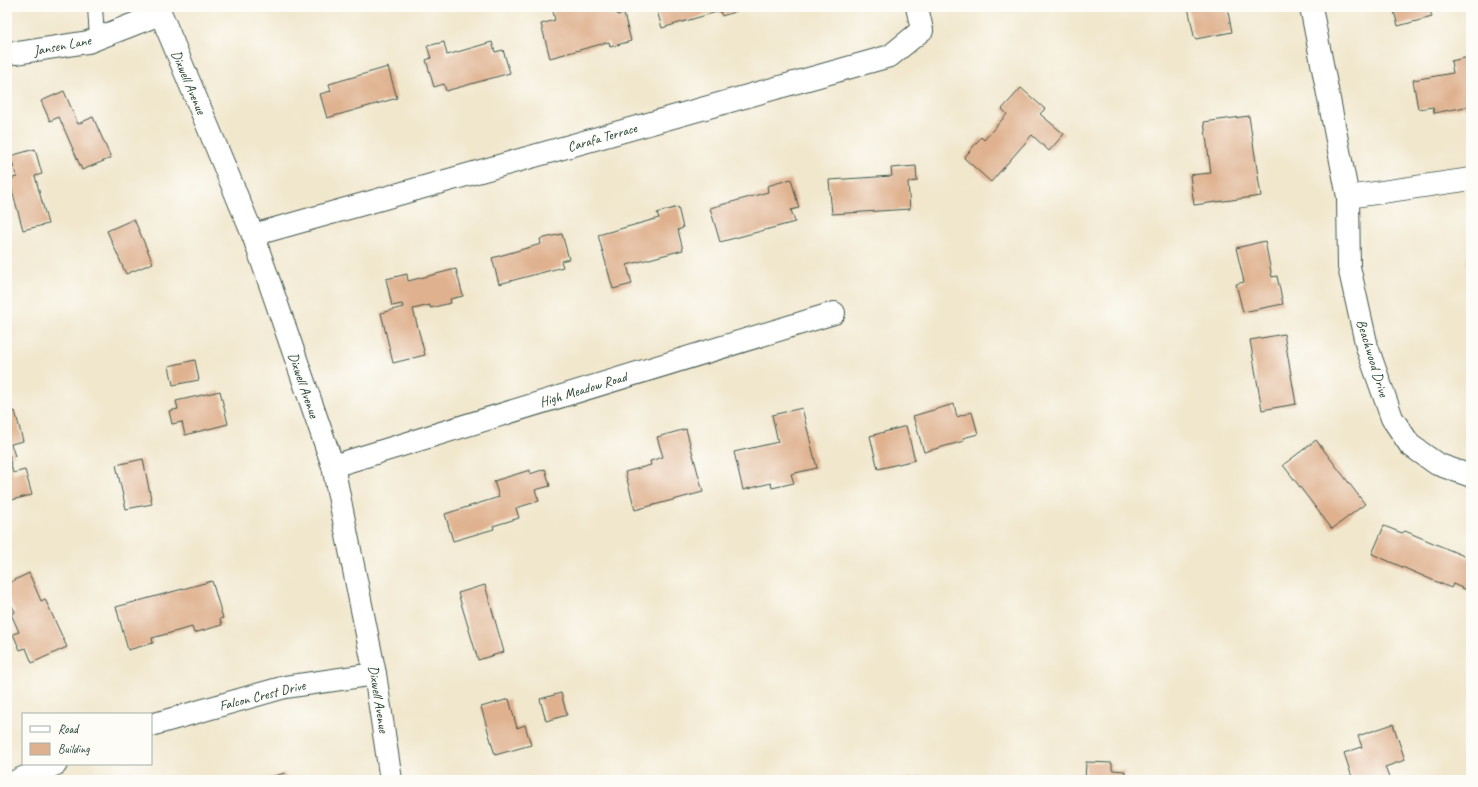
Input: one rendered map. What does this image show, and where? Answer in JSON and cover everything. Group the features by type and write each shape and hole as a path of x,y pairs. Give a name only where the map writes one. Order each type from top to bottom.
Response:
{"street":[{"name":"Carafa Terrace","path":"253,235 890,56 922,30 917,7"},
{"name":"Beachwood Drive","path":"1311,7 1348,197 1349,267 1367,347 1392,418 1410,445 1437,464 1471,476"},
{"name":"Jansen Lane","path":"7,52 17,53 88,42 159,10"},
{"name":"Dixwell Avenue","path":"159,10 253,235 333,466 375,674 391,780"},
{"path":"1348,197 1471,179"},
{"name":"High Meadow Road","path":"333,466 834,313"},
{"name":"Falcon Crest Drive","path":"152,725 285,688 375,674"},
{"path":"18,780 54,765"}],"lane":[{"path":"95,7 97,38"}],"building":[{"path":"552,7 596,7 596,9 615,7 618,15 624,14 631,41 610,47 609,42 550,58 541,24 555,20"},
{"path":"656,7 743,7 743,9 722,16 720,11 662,28"},
{"path":"1188,7 1227,7 1232,32 1196,39 1194,36"},
{"path":"1393,7 1429,7 1432,17 1398,26"},
{"path":"444,42 447,55 492,42 495,52 503,50 510,73 446,91 444,84 434,87 426,60 431,58 427,46"},
{"path":"1469,57 1471,69 1471,106 1434,113 1433,107 1418,109 1413,80 1453,73 1451,61"},
{"path":"388,67 397,98 327,118 320,94 331,91 329,84"},
{"path":"1021,88 1045,109 1040,114 1064,134 1049,151 1032,135 991,182 964,158 981,137 984,140 1007,114 1002,109"},
{"path":"64,91 78,124 93,117 111,158 82,170 59,117 50,121 41,101"},
{"path":"1249,116 1261,196 1194,205 1190,175 1211,173 1204,122"},
{"path":"35,149 42,174 35,176 48,224 23,230 9,179 17,177 10,156"},
{"path":"916,166 917,181 908,182 910,209 832,214 829,180 892,176 891,168"},
{"path":"791,179 799,208 791,210 795,222 720,242 710,208 768,192 767,186"},
{"path":"678,207 683,228 678,230 683,250 627,265 632,284 613,289 598,235 659,218 657,213"},
{"path":"134,219 153,263 126,274 107,231"},
{"path":"562,234 569,259 561,261 563,267 499,284 492,258 541,244 540,239"},
{"path":"1265,241 1272,277 1277,276 1283,304 1243,312 1236,284 1244,282 1236,248"},
{"path":"1471,259 1471,279 1470,279 1467,260"},
{"path":"456,269 463,296 450,299 451,303 430,308 430,305 413,309 425,355 393,363 381,313 403,307 402,304 392,306 386,279 407,274 408,281"},
{"path":"1284,334 1296,404 1262,410 1250,340"},
{"path":"195,360 199,380 173,385 169,366"},
{"path":"220,391 228,424 185,435 182,422 172,424 169,411 178,409 176,401"},
{"path":"954,404 957,417 972,412 978,434 963,438 964,441 924,452 913,416"},
{"path":"802,408 817,468 791,474 794,483 772,488 771,483 743,490 734,452 778,442 772,415"},
{"path":"15,411 23,441 11,444 15,456 9,457 13,473 25,470 32,495 7,501 7,413"},
{"path":"906,426 915,460 878,469 870,436"},
{"path":"686,429 703,492 635,510 625,472 651,465 650,461 663,457 657,437"},
{"path":"1316,440 1365,504 1332,529 1283,465"},
{"path":"143,459 152,504 126,509 116,465"},
{"path":"545,469 550,486 535,490 539,501 516,508 519,518 493,526 494,529 453,541 445,514 499,497 494,481 530,470 530,474"},
{"path":"1384,526 1402,533 1405,531 1471,559 1471,592 1453,584 1451,588 1372,554"},
{"path":"29,573 41,601 45,599 67,647 32,663 26,648 20,650 13,634 19,632 11,614 15,612 7,595 7,584"},
{"path":"212,581 223,618 220,619 222,625 194,633 192,627 152,638 153,643 128,650 116,607"},
{"path":"485,585 504,652 478,660 458,593"},
{"path":"561,693 567,715 546,721 540,699"},
{"path":"509,699 517,728 525,725 531,745 495,755 481,707"},
{"path":"1393,724 1405,760 1385,767 1390,780 1353,780 1344,753 1362,747 1358,736"},
{"path":"1086,762 1112,763 1112,770 1125,771 1124,780 1085,780"},
{"path":"285,773 287,780 261,780"},
{"path":"918,777 919,780 896,780 896,779"}]}
